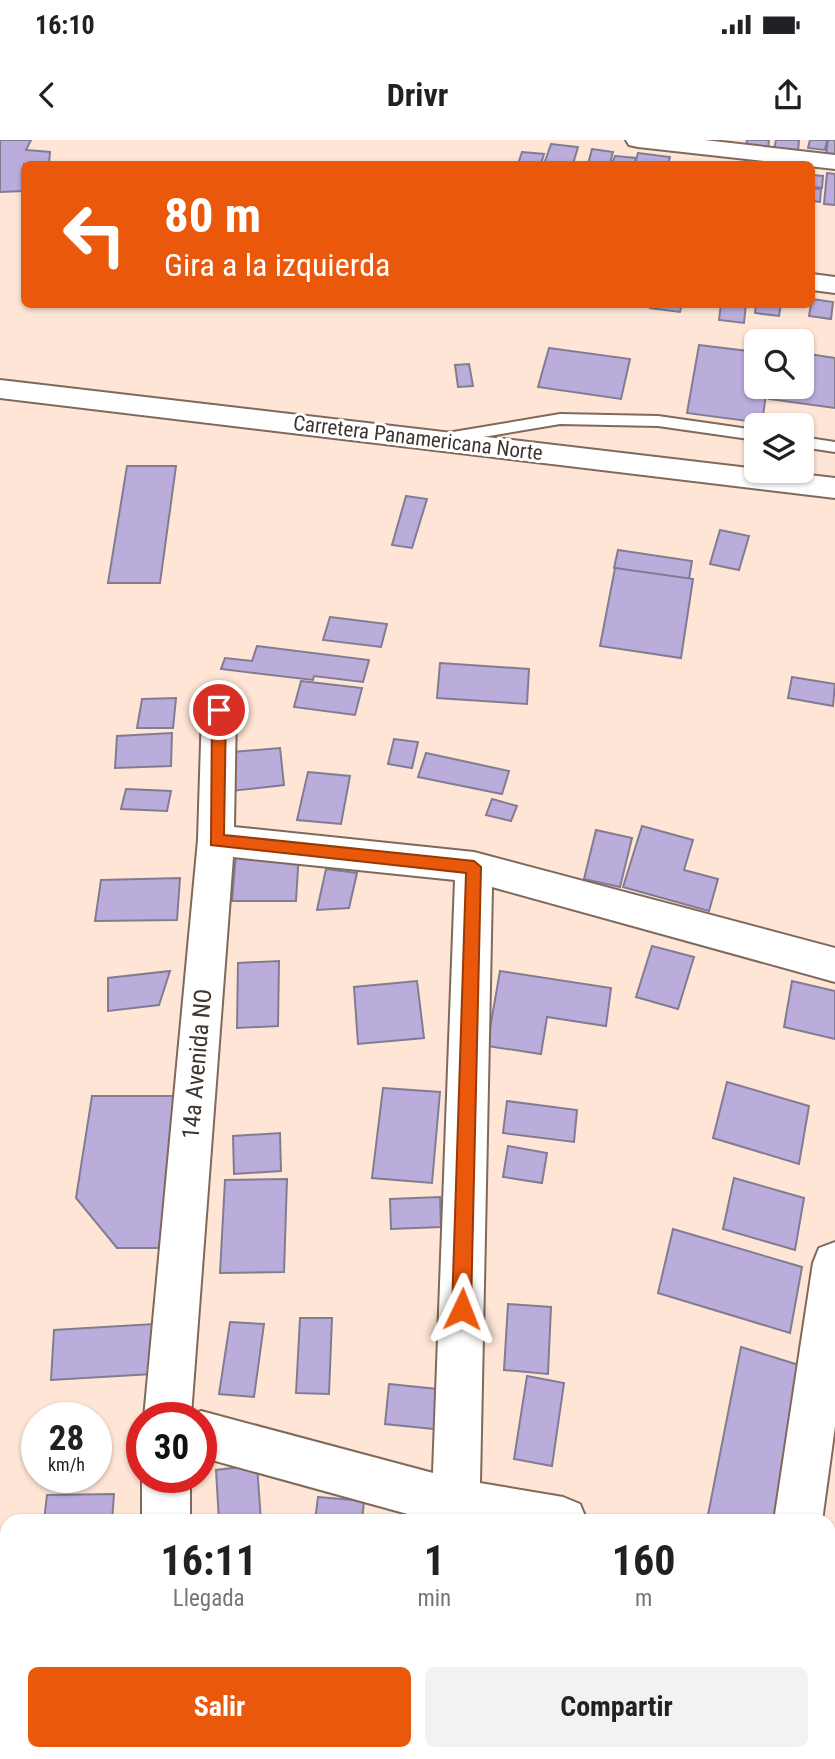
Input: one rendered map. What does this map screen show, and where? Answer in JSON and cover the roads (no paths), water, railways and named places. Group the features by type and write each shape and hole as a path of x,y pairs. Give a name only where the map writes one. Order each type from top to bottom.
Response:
{"main road":[{"path":"638,140 835,162"},
{"path":"815,282 835,285"},
{"name":"Carretera Panamericana Norte","path":"0,389 835,488"},
{"name":"14a Avenida NO","path":"168,1402 216,840 219,710"},
{"path":"216,840 474,867 835,965"},
{"path":"456,1503 474,867"},
{"path":"799,1514 835,1263"},
{"path":"217,1438 456,1503 521,1514"},
{"path":"166,1493 166,1514"}],"lane":[{"path":"432,440 560,419 658,421 744,433"},
{"path":"814,444 835,447"}]}
